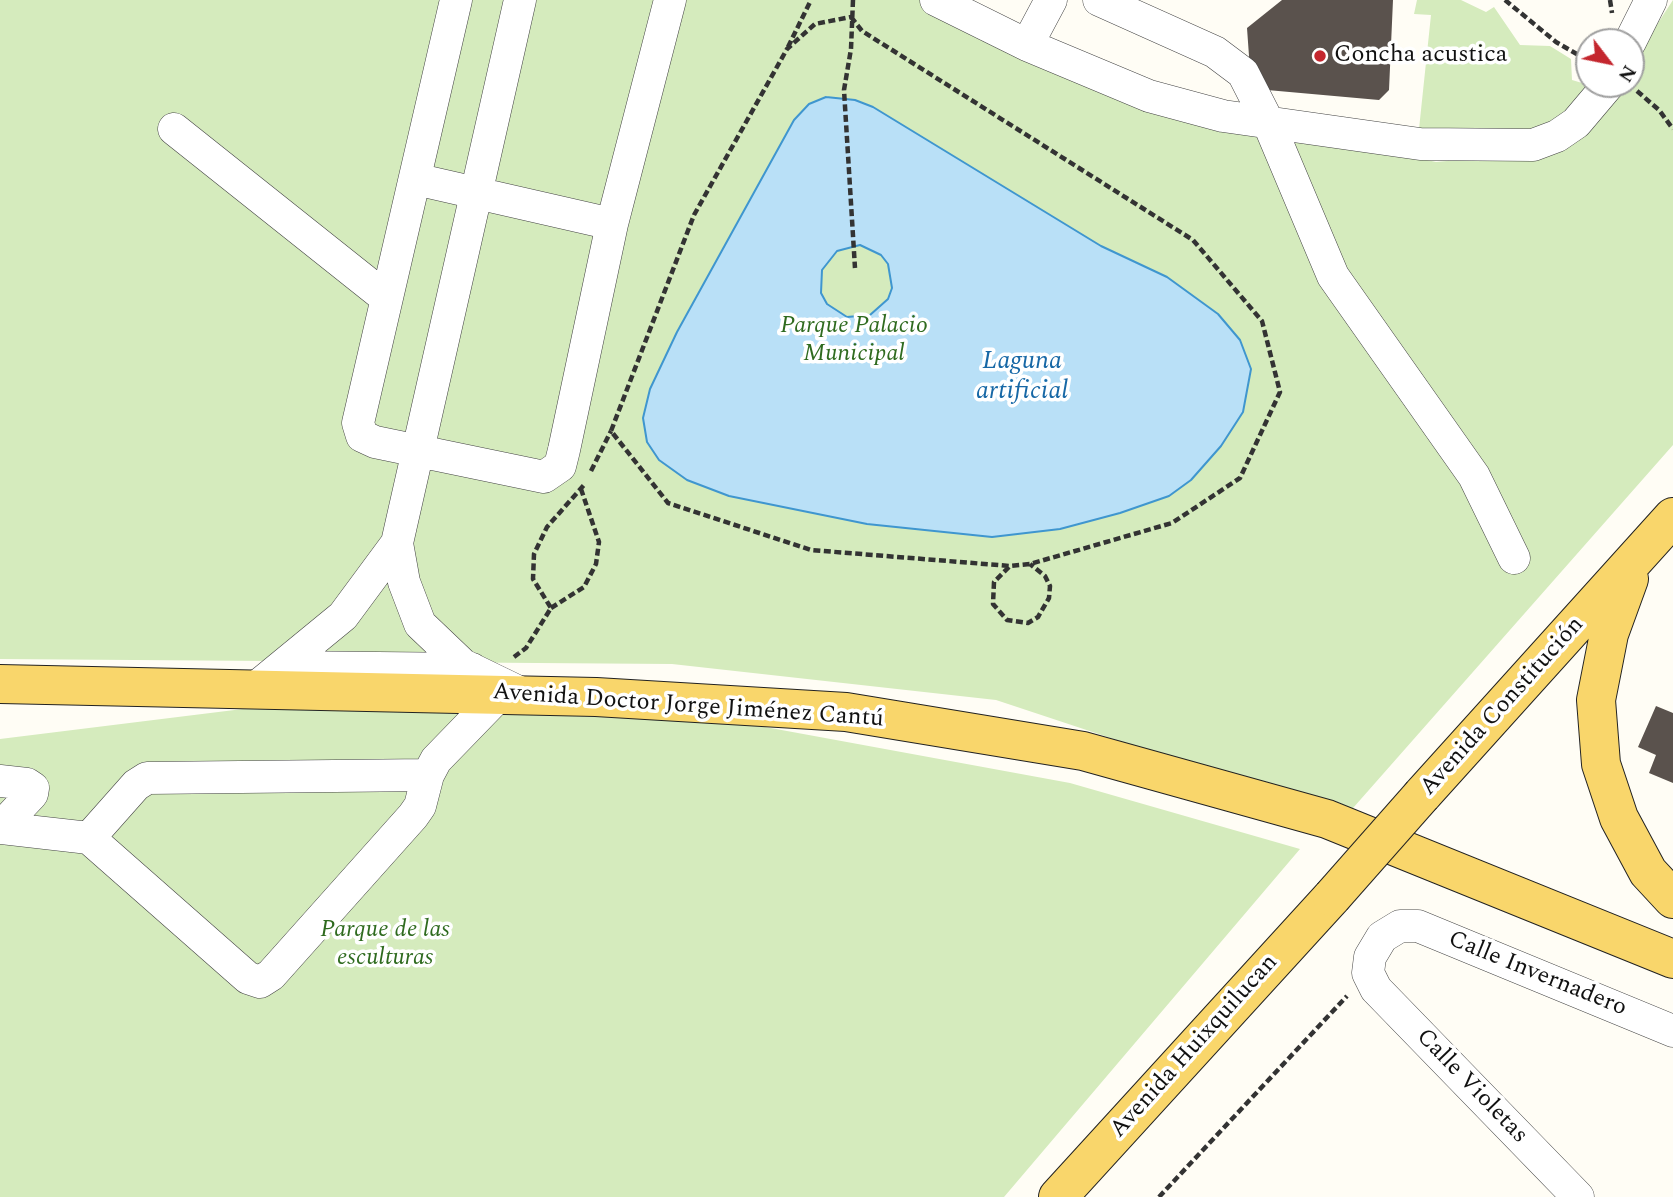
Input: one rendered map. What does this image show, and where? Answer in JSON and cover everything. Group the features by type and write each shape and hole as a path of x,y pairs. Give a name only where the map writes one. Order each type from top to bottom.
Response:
{"main road":[{"name":"Avenida Constitución","path":"1332,897 1673,517"},
{"path":"1636,560 1609,634 1596,700 1601,764 1619,818 1648,872 1673,899"},
{"name":"Avenida Doctor Jorge Jiménez Cantú","path":"0,684 268,678 511,684 846,712 1083,751 1327,819 1673,959"},
{"name":"Avenida Huixquilucan","path":"1058,1197 1332,897"}],"street":[{"path":"456,0 358,423 362,436 375,442 417,453 544,477 560,466 612,223 670,0"},
{"path":"0,828 89,838 248,978 260,982 271,975 413,816 421,806 428,775 440,753 511,684 463,665 420,624 404,582 397,543 520,0"},
{"path":"936,0 1027,45 1149,96 1223,116 1269,124 1420,144 1533,145 1557,136 1576,123 1597,98"},
{"path":"1027,45 1051,0"},
{"path":"1099,0 1215,52 1243,73 1269,124 1333,276 1474,476 1514,558"},
{"path":"1637,28 1651,0"},
{"path":"174,129 386,298"},
{"path":"415,179 612,223"},
{"path":"268,678 343,616 397,543"},
{"path":"268,678 472,669"},
{"path":"89,838 136,785 147,778 428,775"},
{"path":"0,781 27,784 33,788 32,794 0,828"},
{"name":"Calle Invernadero","path":"1368,973 1370,957 1382,937 1400,926 1418,926 1673,1031"},
{"name":"Calle Violetas","path":"1368,973 1376,989 1578,1197"}],"path":[{"path":"551,608 533,579 534,554 547,527 582,490 611,431 694,215 787,49 811,0"},
{"path":"853,0 851,49 844,90 855,268"},
{"path":"1499,0 1506,1 1556,42 1575,53"},
{"path":"787,49 816,24 851,17"},
{"path":"611,431 668,503 811,550 1010,566 1030,564 1172,523 1240,478 1280,391 1262,321 1193,240 862,31 851,17"},
{"path":"1645,98 1659,110 1673,129"},
{"path":"511,684 526,648 551,608 584,587 596,564 599,542 582,490"},
{"path":"1010,566 994,582 993,604 1007,620 1028,624 1038,617 1049,598 1049,586 1045,576 1030,564"},
{"path":"1158,1197 1368,973"}],"green space":[{"name":"Parque Palacio Municipal","path":"0,0 933,0 1223,114 1436,162 1564,150 1607,98 1645,98 1645,43 1673,0 1673,445 1346,816 996,700 672,664 0,659"},
{"path":"1417,0 1461,0 1486,12 1494,7 1520,45 1550,46 1571,59 1575,98 1587,98 1537,138 1419,129 1431,15 1414,14"},
{"name":"Parque de las esculturas","path":"380,692 591,695 1070,783 1300,849 1004,1197 0,1197 0,739"}],"water":[{"name":"Laguna artificial","path":"826,97 855,100 873,107 1101,246 1167,277 1218,314 1240,340 1251,369 1243,412 1221,446 1191,480 1169,496 1120,513 1060,529 992,537 867,524 729,496 687,480 659,460 647,442 643,418 650,389 677,332 794,120 809,104","holes":["860,245 881,255 888,264 892,288 888,299 870,315 847,317 827,304 821,293 822,270 837,251"]}],"building":[{"name":"Concha acustica","path":"1282,0 1393,0 1389,90 1379,100 1256,89 1251,84 1247,28"},
{"path":"1656,706 1673,713 1673,783 1649,773 1656,755 1638,747"}],"place":[{"name":"Concha acustica","path":"1320,56"}]}
